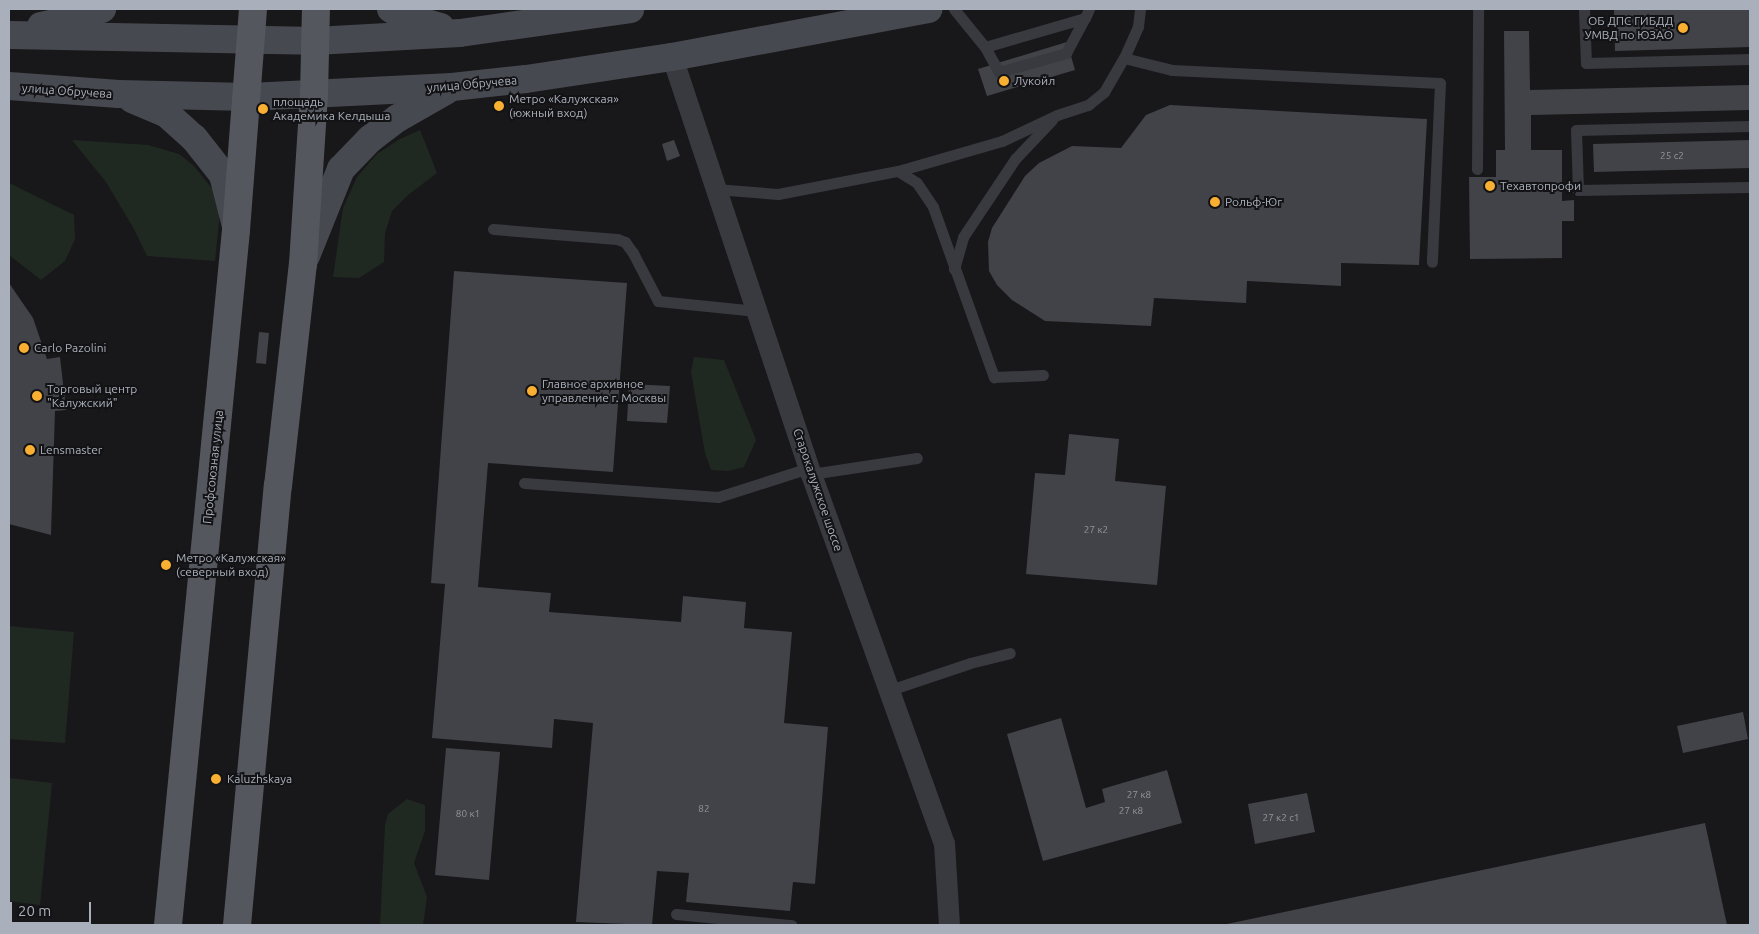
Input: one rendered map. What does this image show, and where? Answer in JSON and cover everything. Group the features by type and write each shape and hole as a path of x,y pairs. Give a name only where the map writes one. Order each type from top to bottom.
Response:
{"main road":[{"path":"9,34 74,19 102,9"},
{"name":"Профсоюзная улица","path":"168,925 236,230 248,97 253,9"},
{"path":"237,925 278,486 303,264 314,95 316,9"},
{"path":"391,9 402,16 460,33"},
{"path":"9,34 315,41 460,33 630,9"},
{"name":"улица Обручева","path":"9,86 119,94 248,97 452,87 526,79 672,57 929,9"},
{"path":"303,264 341,169 370,139 398,118 452,87"},
{"path":"119,94 167,114 194,138 223,176 236,230"}],"street":[{"name":"Старокалужское шоссе","path":"672,57 810,471 944,843 949,925"}],"lane":[{"path":"954,9 985,47 999,72 1066,52 1087,13"},
{"path":"715,190 778,194 898,171 1002,141 1057,115 1088,105 1104,92 1124,58 1138,26 1140,9"},
{"path":"1477,169 1478,9"},
{"path":"1584,9 1586,63 1750,59"},
{"path":"985,47 1087,13"},
{"path":"1124,58 1172,70 1440,83 1432,262"},
{"path":"954,268 962,237 1015,159 1057,115"},
{"path":"1750,126 1576,130 1578,190 1750,187"},
{"path":"898,171 917,183 933,207 994,377 1043,375"},
{"path":"493,229 617,239 625,242 633,253 658,301 756,312"},
{"path":"524,483 718,497 810,471 917,458"},
{"path":"890,690 970,663 1010,654"},
{"path":"676,914 791,925"}],"shaded area":[{"path":"420,130 437,173 408,195 392,211 385,233 384,262 359,278 333,277 343,208 357,177 377,154 400,139"},
{"path":"72,140 148,145 179,154 194,166 214,191 220,212 215,261 147,256 134,229 106,182"},
{"path":"9,183 74,215 75,239 65,261 41,280 9,255"},
{"path":"694,357 724,360 756,440 744,467 728,471 711,470 705,453 691,372"},
{"path":"9,626 74,632 65,743 9,739"},
{"path":"9,778 52,783 40,905 9,901"},
{"path":"407,799 425,805 425,831 414,863 427,897 423,925 380,925 385,825 388,814"}],"building":[{"name":"ОБ ДПС ГИБДД УМВД по ЮЗАО","path":"1614,9 1750,9 1750,47 1615,51"},
{"path":"1504,31 1529,31 1530,90 1750,85 1750,110 1531,115 1531,150 1562,150 1562,201 1574,200 1574,221 1562,221 1562,258 1470,259 1469,177 1496,177 1496,150 1505,150"},
{"path":"1067,42 1075,70 987,96 978,69"},
{"name":"Рольф-Юг","path":"1170,105 1427,119 1419,265 1341,263 1341,286 1247,281 1246,303 1154,298 1151,326 1045,321 1012,300 997,285 989,271 988,242 992,228 1025,176 1039,163 1072,146 1121,148 1146,115"},
{"path":"674,140 680,156 667,161 662,144"},
{"path":"1750,140 1750,168 1594,172 1593,144"},
{"path":"454,271 627,283 613,472 488,463 478,587 551,593 549,612 681,622 683,596 746,602 744,628 792,632 784,723 828,727 815,884 793,882 790,911 686,902 689,873 657,871 652,925 576,922 593,723 554,719 552,748 432,738 445,584 431,583"},
{"name":"Торговый центр \"Калужский\"","path":"9,283 33,318 47,359 60,357 66,410 55,411 51,535 9,524"},
{"path":"259,332 269,333 266,364 256,363"},
{"path":"629,384 670,386 667,423 627,421"},
{"path":"1069,434 1119,439 1115,481 1166,486 1157,585 1026,574 1035,473 1065,475"},
{"path":"1743,712 1748,739 1683,753 1677,726"},
{"path":"1061,718 1086,808 1105,802 1102,789 1167,770 1182,823 1043,861 1007,734"},
{"path":"446,748 500,752 489,880 435,875"},
{"path":"1307,793 1315,832 1255,844 1248,804"},
{"path":"1705,823 1727,925 1227,925 1227,924"}],"place":[{"name":"ОБ ДПС ГИБДД УМВД по ЮЗАО","path":"1683,28"},
{"name":"Лукойл","path":"1004,81"},
{"name":"Метро «Калужская» (южный вход)","path":"499,106"},
{"name":"площадь Академика Келдыша","path":"263,109"},
{"name":"Техавтопрофи","path":"1490,186"},
{"name":"Рольф-Юг","path":"1215,202"},
{"name":"Carlo Pazolini","path":"24,348"},
{"name":"Главное архивное управление г. Москвы","path":"532,391"},
{"name":"Торговый центр \"Калужский\"","path":"37,396"},
{"name":"Lensmaster","path":"30,450"},
{"name":"Метро «Калужская» (северный вход)","path":"166,565"},
{"name":"Kaluzhskaya","path":"216,779"}]}
